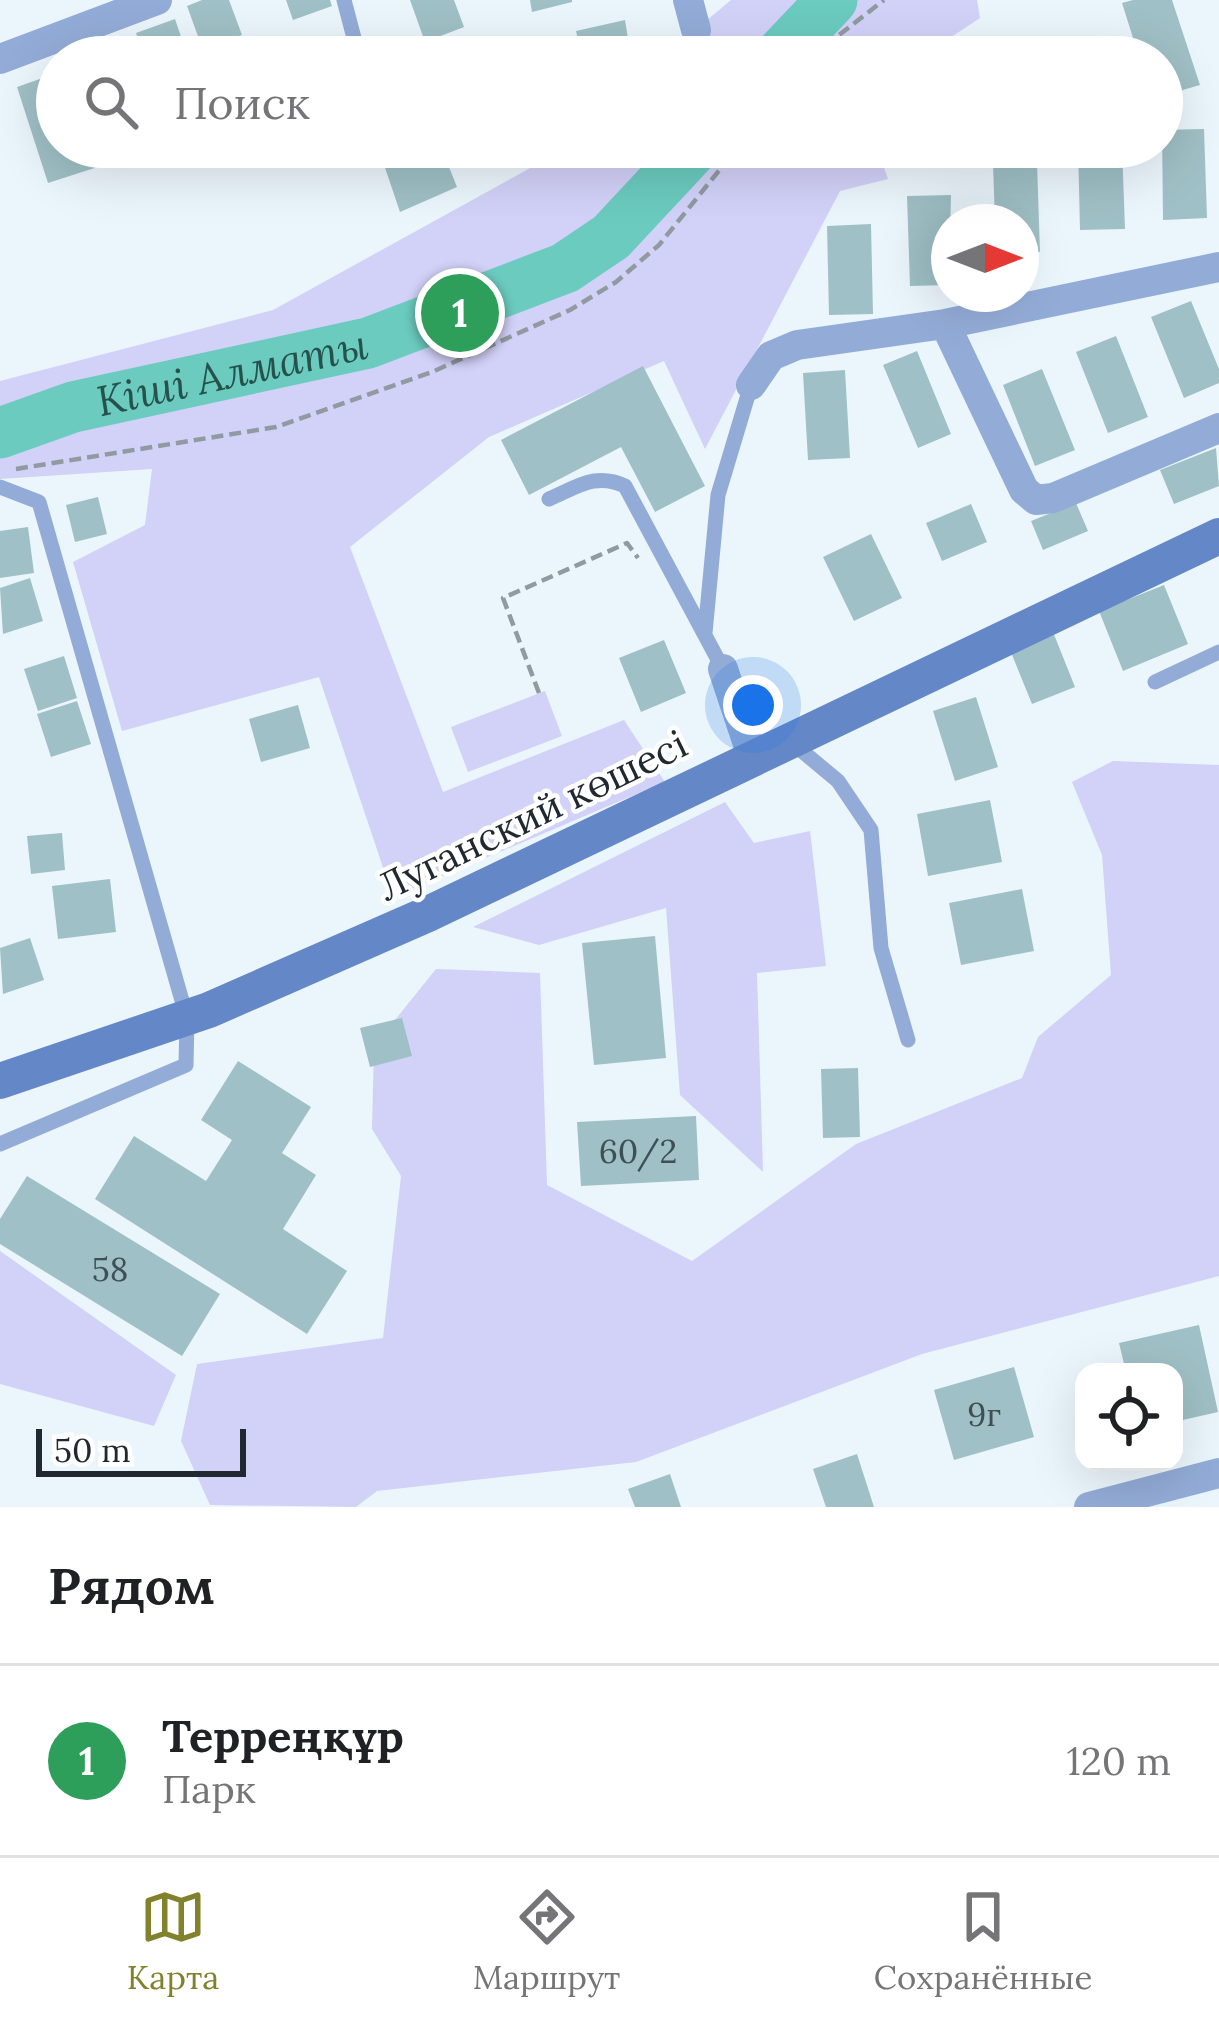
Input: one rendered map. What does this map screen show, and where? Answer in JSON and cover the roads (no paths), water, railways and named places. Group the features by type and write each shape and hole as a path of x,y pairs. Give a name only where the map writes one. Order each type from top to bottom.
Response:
{"street":[{"path":"61,36 157,0"},
{"path":"0,59 36,45"},
{"path":"752,385 771,356 797,345 945,325 1219,267"},
{"path":"945,325 1024,490 1036,500 1053,499 1219,428"},
{"name":"Луганский көшесі","path":"0,1081 187,1018 428,914 1219,536"},
{"path":"723,669 752,756"},
{"path":"1089,1507 1219,1473"}],"lane":[{"path":"344,0 353,36"},
{"path":"705,636 718,495 752,385"},
{"path":"549,499 607,477 625,486 723,669"},
{"path":"0,487 38,502 187,1018 186,1065 0,1144"},
{"path":"1155,682 1219,652"},
{"path":"788,739 838,781 871,830 880,948 908,1040"}],"waterway":[{"name":"Кіші Алматы","path":"798,36 832,0"},
{"name":"Кіші Алматы","path":"0,433 73,407 368,343 565,268 611,237 675,168"}],"place":[{"name":"Терреңқұр","path":"460,313"}]}
